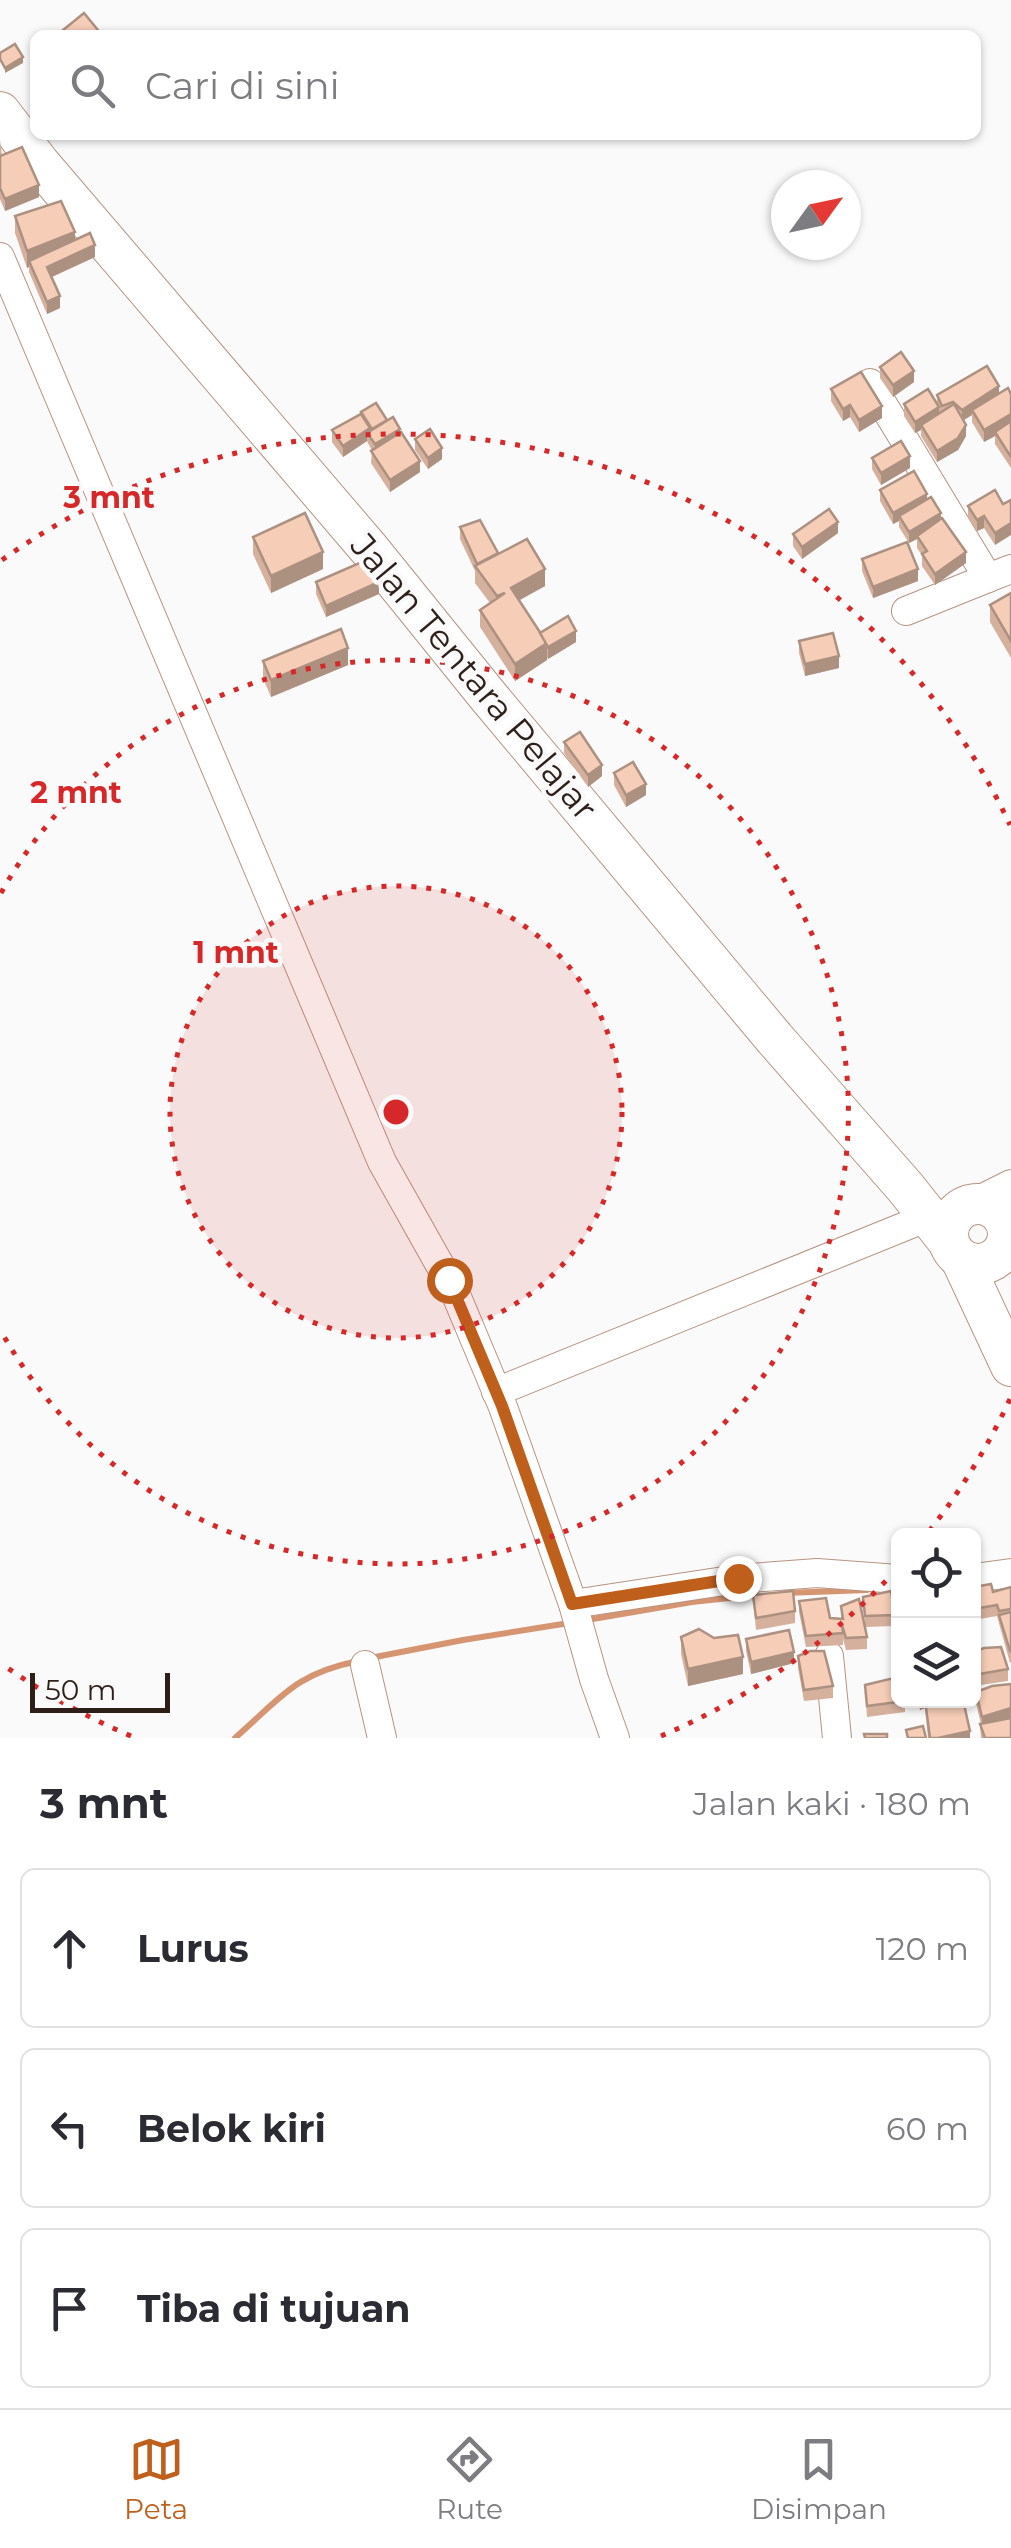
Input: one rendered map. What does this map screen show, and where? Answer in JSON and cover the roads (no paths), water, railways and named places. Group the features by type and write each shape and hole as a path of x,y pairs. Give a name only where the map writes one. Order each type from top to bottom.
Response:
{"highway":[{"name":"Jalan Tentara Pelajar","path":"0,112 370,550 775,1040 946,1219 1011,1366"},
{"path":"992,1207 1006,1222 1008,1246 996,1258 979,1264 946,1219 992,1207"}],"street":[{"path":"0,257 382,1162 454,1290 496,1392 615,1738"},
{"path":"870,383 999,574 906,610"},
{"path":"496,1392 946,1219 1011,1184"},
{"path":"577,1619 738,1578 816,1572 891,1578"},
{"path":"981,1577 1011,1573"},
{"path":"828,1656 836,1738"},
{"path":"364,1665 382,1738"}],"waterway":[{"path":"785,1593 867,1590"},
{"path":"587,1620 757,1595"},
{"path":"370,1658 569,1623"},
{"path":"235,1738 290,1689 318,1673 358,1661"}]}
